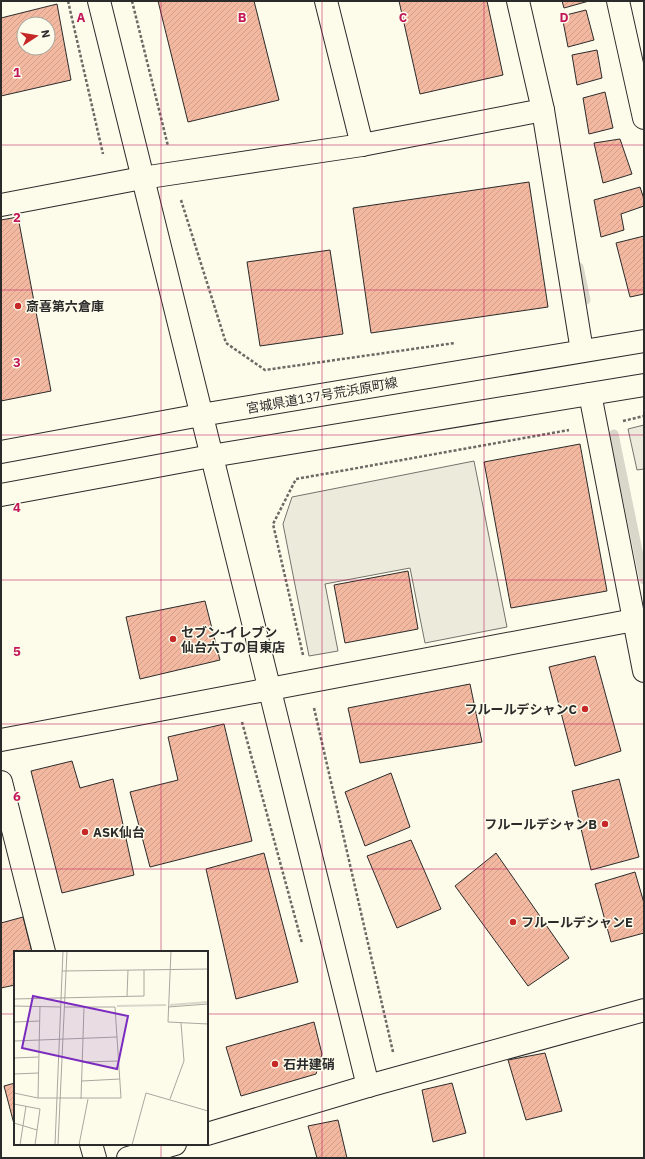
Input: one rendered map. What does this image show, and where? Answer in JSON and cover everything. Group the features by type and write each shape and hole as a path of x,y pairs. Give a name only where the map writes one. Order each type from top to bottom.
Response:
{"street":[{"path":"99,1 368,1086"},
{"path":"326,1 362,145"},
{"path":"518,1 543,110 582,351"},
{"path":"618,1 644,118"},
{"path":"1,205 142,178 362,145 543,110"},
{"name":"宮城県道137号荒浜原町線","path":"1,452 201,415 644,341"},
{"path":"1,495 211,456 644,385"},
{"path":"590,394 644,670"},
{"path":"1,740 634,620"},
{"path":"1,782 44,951"},
{"path":"208,1134 368,1086 644,1010"},
{"path":"92,1145 95,1158"},
{"path":"128,1158 172,1145"}],"path":[{"path":"68,1 103,154"},
{"path":"132,1 168,146"},
{"path":"180,197 226,343 265,370 460,342"},
{"path":"622,421 644,416"},
{"path":"303,658 273,524 296,478 571,430"},
{"path":"313,706 399,1078"},
{"path":"240,715 304,950"}],"shaded area":[{"path":"644,425 644,469 637,470 628,429"},
{"path":"474,461 507,627 425,643 410,568 325,584 338,651 309,656 283,524 292,497"}],"building":[{"path":"158,1 254,1 279,100 188,122"},
{"path":"399,1 487,1 503,75 420,94"},
{"path":"562,1 589,1 564,8"},
{"path":"57,4 71,80 1,96 1,18"},
{"path":"586,10 594,40 568,47 562,16"},
{"path":"597,50 602,78 577,85 572,55"},
{"path":"605,92 613,128 589,134 583,98"},
{"path":"620,139 632,174 603,183 594,143"},
{"path":"529,182 548,307 371,333 353,208"},
{"path":"640,187 644,199 644,206 621,214 624,230 601,237 594,200"},
{"name":"斎喜第六倉庫","path":"18,217 51,391 1,401 1,220"},
{"path":"644,236 644,294 630,297 616,243"},
{"path":"330,250 343,334 260,346 247,262"},
{"path":"580,444 607,591 511,608 484,462"},
{"path":"408,571 418,629 345,643 334,585"},
{"name":"セブン-イレブン 仙台六丁の目東店","path":"205,601 220,660 140,679 126,617"},
{"name":"フルールデシャンC","path":"595,656 621,751 575,766 549,667"},
{"path":"470,684 482,742 360,763 348,708"},
{"path":"224,724 252,841 150,867 130,792 178,780 168,737"},
{"name":"ASK仙台","path":"72,761 80,788 113,779 134,875 62,893 31,771"},
{"path":"391,773 410,827 365,846 345,792"},
{"name":"フルールデシャンB","path":"619,779 639,857 591,870 572,791"},
{"path":"411,840 441,909 397,928 367,856"},
{"path":"264,853 298,982 236,999 206,869"},
{"name":"フルールデシャンE","path":"496,853 569,958 528,986 455,886"},
{"path":"635,872 644,903 644,933 611,942 595,884"},
{"path":"23,917 32,951 14,951 14,985 1,988 1,923"},
{"name":"石井建硝","path":"314,1022 322,1054 316,1074 241,1096 226,1047"},
{"path":"545,1053 562,1111 526,1120 508,1060"},
{"path":"14,1083 14,1124 4,1086"},
{"path":"452,1083 466,1133 433,1142 422,1090"},
{"path":"338,1120 347,1158 317,1158 308,1126"}],"waterway":[{"path":"579,267 586,300"},
{"path":"614,434 644,580"}],"place":[{"name":"斎喜第六倉庫","path":"18,306"},
{"name":"セブン-イレブン 仙台六丁の目東店","path":"173,639"},
{"name":"フルールデシャンC","path":"585,709"},
{"name":"フルールデシャンB","path":"605,824"},
{"name":"ASK仙台","path":"85,832"},
{"name":"フルールデシャンE","path":"513,922"},
{"name":"石井建硝","path":"275,1064"}]}
